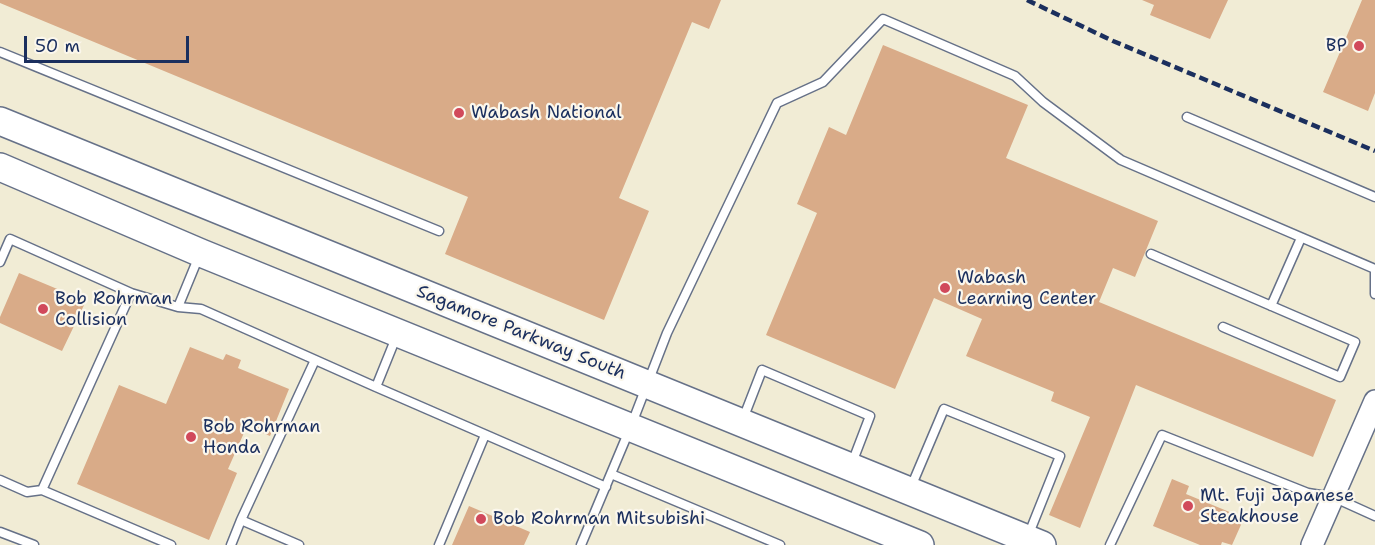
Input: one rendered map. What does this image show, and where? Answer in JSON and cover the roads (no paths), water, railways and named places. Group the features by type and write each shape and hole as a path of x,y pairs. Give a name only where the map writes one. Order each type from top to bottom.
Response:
{"main road":[{"name":"Sagamore Parkway South","path":"0,121 1034,542"},
{"path":"0,167 201,253 632,426 920,545"}],"street":[{"path":"1312,545 1375,401"}],"lane":[{"path":"581,545 632,426 667,333 777,103 823,82 883,19 1015,76 1043,102 1121,160 1375,270 1375,294"},
{"path":"0,52 439,231"},
{"path":"1187,117 1375,197"},
{"path":"1271,306 1301,238"},
{"path":"0,262 10,239 131,293 178,307 201,309 606,487"},
{"path":"178,307 201,253"},
{"path":"1151,255 1355,342 1340,377 1223,327"},
{"path":"42,490 131,293"},
{"path":"376,387 398,332"},
{"path":"231,545 315,360"},
{"path":"741,423 762,370 870,416 850,467"},
{"path":"910,491 944,409 1060,456 1034,542"},
{"path":"439,545 485,435"},
{"path":"1110,545 1162,435 1308,493 1333,497 1375,516"},
{"path":"611,474 780,545"},
{"path":"0,480 27,492 42,490 171,545"},
{"path":"241,520 299,545"},
{"path":"0,531 34,545"}],"railway":[{"path":"1027,0 1113,41 1375,151"}],"place":[{"name":"BP","path":"1359,46"},
{"name":"Wabash National","path":"459,113"},
{"name":"Wabash Learning Center","path":"945,288"},
{"name":"Bob Rohrman Collision","path":"43,309"},
{"name":"Bob Rohrman Honda","path":"191,437"},
{"name":"Mt. Fuji Japanese Steakhouse","path":"1188,506"},
{"name":"Bob Rohrman Mitsubishi","path":"481,519"}]}
